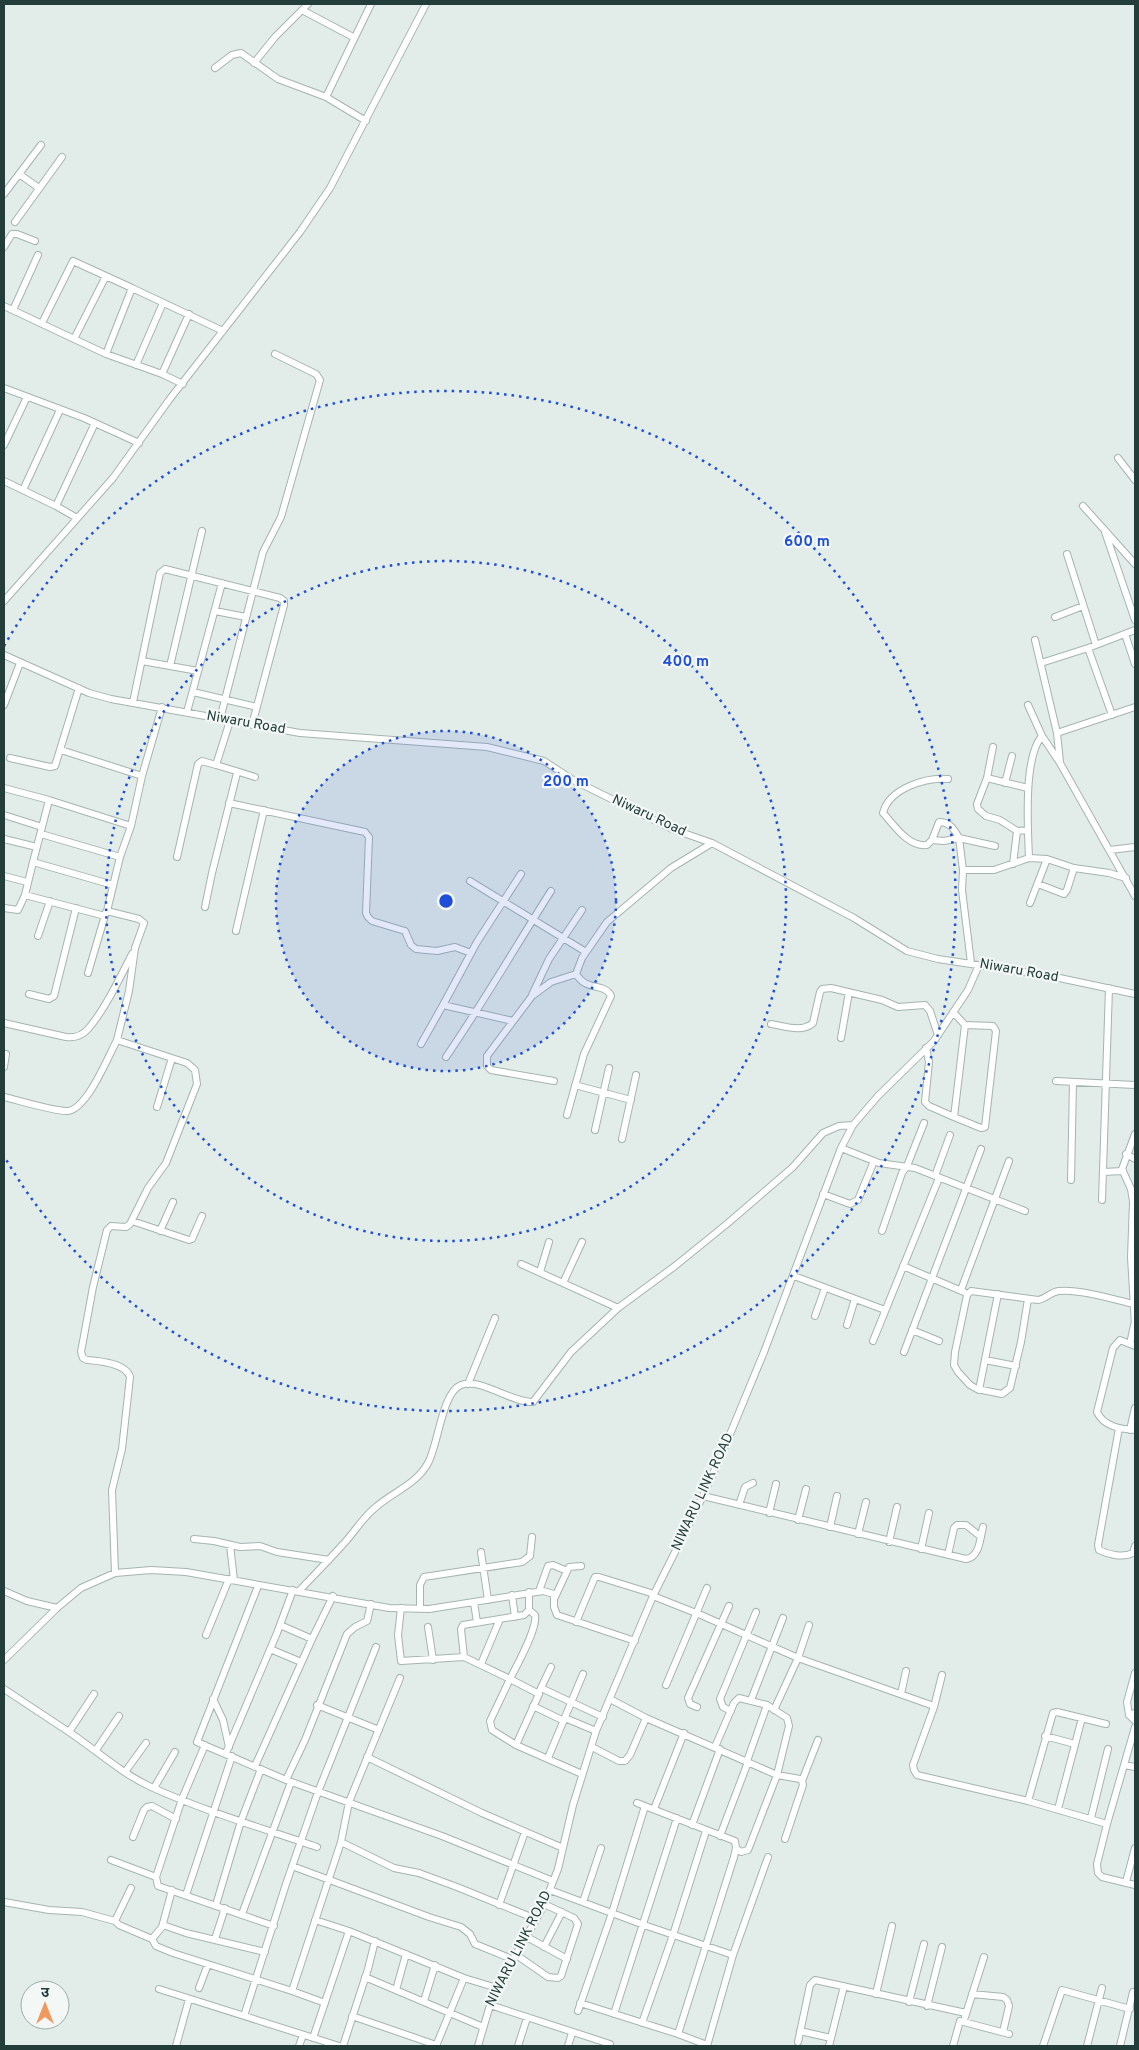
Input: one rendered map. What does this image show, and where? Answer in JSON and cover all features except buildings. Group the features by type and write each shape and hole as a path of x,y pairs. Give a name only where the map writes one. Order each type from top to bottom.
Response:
{"street":[{"path":"254,63 275,37 308,4"},
{"path":"326,97 353,37 371,4"},
{"path":"4,601 113,478 169,400 300,232 330,188 426,4"},
{"path":"302,10 353,37"},
{"path":"215,68 236,53 241,53 278,79 326,97 366,121"},
{"path":"4,194 41,145"},
{"path":"15,222 62,157"},
{"path":"19,174 39,188"},
{"path":"4,248 12,234 35,241"},
{"path":"13,310 38,255"},
{"path":"42,323 73,261 223,331"},
{"path":"74,339 106,276"},
{"path":"106,354 132,288"},
{"path":"136,364 163,303"},
{"path":"4,306 106,354 162,374 183,384"},
{"path":"162,374 189,314"},
{"path":"220,719 263,552 281,517 320,379 316,374 275,354"},
{"path":"4,388 95,423 139,443"},
{"path":"4,445 27,397"},
{"path":"22,490 60,410"},
{"path":"56,506 95,423"},
{"path":"1118,458 1135,477"},
{"path":"4,481 77,518"},
{"path":"1083,506 1135,564"},
{"path":"1104,529 1135,620"},
{"path":"170,666 190,575 202,531"},
{"path":"1068,554 1082,606 1096,645"},
{"path":"133,702 162,571 165,569 280,598 284,603 252,725"},
{"path":"187,712 222,583"},
{"path":"1055,617 1082,606"},
{"path":"215,611 246,618"},
{"path":"1041,663 1135,630"},
{"path":"1125,634 1135,664"},
{"path":"1035,640 1057,733 1060,763"},
{"path":"1088,648 1112,715"},
{"name":"Niwaru Road","path":"4,655 79,688 110,699 300,733 487,747 544,761 573,780 672,829 712,843 854,918 908,951 938,959 971,963 1135,994"},
{"path":"142,661 198,671"},
{"path":"4,704 20,663"},
{"path":"10,758 53,767 56,764 79,688"},
{"path":"193,692 257,707"},
{"path":"1028,705 1042,736 1060,763 1135,896"},
{"path":"88,973 120,857 131,826 142,776 162,707"},
{"path":"1057,733 1135,707"},
{"path":"216,766 230,721"},
{"path":"1029,858 1028,788 1035,750 1042,736"},
{"path":"993,747 987,778 977,804 978,809 986,816 1000,820 1017,831 1028,830"},
{"path":"61,750 142,776"},
{"path":"1005,783 1012,756"},
{"path":"177,856 198,766 202,761 255,777"},
{"path":"205,907 236,771"},
{"path":"987,778 1028,788"},
{"path":"948,779 931,779 909,786 899,792 884,809 883,813 898,830 916,844 927,845 932,840 939,822 952,827 959,838 963,870 962,890 971,963"},
{"path":"4,788 131,826"},
{"path":"4,908 18,910 25,895 49,800"},
{"path":"229,803 365,832 369,837 366,913 368,917 405,931 411,945 416,949 436,951 455,947 471,953"},
{"path":"236,931 264,810"},
{"path":"4,815 41,831 120,857"},
{"path":"1013,864 1017,831"},
{"path":"932,840 944,841 959,838 995,846"},
{"path":"4,839 37,847"},
{"path":"532,996 551,982 576,974 586,952 607,922 671,868 712,843"},
{"path":"1110,850 1135,847"},
{"path":"963,870 994,870 1029,858 1046,859 1074,868 1109,873 1126,878"},
{"path":"1030,903 1046,859"},
{"path":"33,862 113,885"},
{"path":"1038,884 1064,894 1074,868"},
{"path":"421,1044 471,953 521,874"},
{"path":"4,876 28,882"},
{"path":"470,881 586,952"},
{"path":"446,1057 476,1013 509,956 552,891"},
{"path":"4,1023 73,1038 81,1034 88,1029 115,987 135,948 143,926 143,921 76,908 25,895"},
{"path":"38,936 50,902"},
{"path":"29,994 49,999 54,996 76,908"},
{"path":"554,1081 491,1070 486,1066 487,1056 532,996 548,959 582,910"},
{"path":"4,1097 64,1111 76,1109 86,1099 117,1040 129,991 135,948"},
{"name":"NIWARU LINK ROAD","path":"478,2046 497,1988 544,1904 553,1882 582,1774 596,1731 653,1595 703,1496 764,1352 841,1148 853,1125 878,1096 938,1035 968,990 979,965"},
{"path":"567,1116 584,1054 611,996 609,992 583,982 576,974"},
{"path":"771,1024 801,1029 806,1028 813,1023 820,992 822,989 832,988 882,1000 898,1007 925,1006 930,1011 938,1035"},
{"path":"1102,1200 1109,988"},
{"path":"841,1038 849,992"},
{"path":"443,1005 514,1021"},
{"path":"926,1048 929,1062 924,1102 954,1117 981,1128 985,1127 996,1031 993,1026 965,1025 953,1012"},
{"path":"954,1117 965,1025"},
{"path":"115,1573 112,1490 122,1449 130,1377 129,1373 122,1367 87,1360 83,1358 81,1352 93,1287 107,1230 111,1226 126,1227 132,1221 148,1188 166,1163 197,1084 197,1077 192,1066 117,1040"},
{"path":"4,1067 6,1054"},
{"path":"157,1107 172,1058"},
{"path":"595,1130 609,1068"},
{"path":"622,1139 636,1075"},
{"path":"1056,1081 1135,1085"},
{"path":"1071,1180 1073,1082"},
{"path":"575,1085 631,1100"},
{"path":"882,1231 902,1173 907,1166 924,1123"},
{"path":"186,1895 213,1811 229,1752 296,1590 329,1560 375,1507 414,1482 421,1474 432,1454 451,1393 457,1386 463,1383 468,1384 497,1392 518,1401 533,1402 571,1352 618,1308 728,1224 793,1167 823,1133 839,1126 853,1125"},
{"path":"1135,1134 1126,1154 1122,1171 1131,1189 1133,1202 1131,1257 1135,1325 1132,1345 1120,1340 1113,1348 1097,1412 1102,1420 1120,1428 1133,1430 1135,1408"},
{"path":"873,1342 937,1177 950,1135"},
{"path":"841,1148 874,1161 889,1165 907,1166 1025,1211"},
{"path":"904,1352 981,1149"},
{"path":"1126,1154 1135,1158"},
{"path":"823,1194 850,1204 857,1202 874,1161"},
{"path":"962,1290 1009,1161"},
{"path":"1103,1172 1122,1171"},
{"path":"160,1231 173,1202"},
{"path":"132,1221 189,1240 192,1238 202,1216"},
{"path":"540,1272 549,1242"},
{"path":"563,1283 582,1242"},
{"path":"521,1264 618,1308"},
{"path":"903,1266 962,1290 967,1296"},
{"path":"794,1276 885,1310"},
{"path":"815,1316 825,1288"},
{"path":"1028,1299 1013,1380 1007,1392 1002,1394 979,1390 970,1385 954,1366 955,1352 967,1296 974,1290 1028,1299 1045,1299 1054,1292 1070,1292 1133,1304"},
{"path":"979,1390 998,1294"},
{"path":"847,1325 855,1299"},
{"path":"468,1384 495,1318"},
{"path":"912,1330 939,1341"},
{"path":"985,1360 1016,1366"},
{"path":"1120,1428 1098,1545 1099,1550 1120,1556 1133,1553 1135,1546"},
{"path":"738,1506 745,1487 753,1483"},
{"path":"769,1513 776,1484"},
{"path":"798,1520 806,1490"},
{"path":"703,1496 966,1560 973,1557 983,1527"},
{"path":"830,1528 837,1496"},
{"path":"858,1534 866,1502"},
{"path":"889,1542 897,1507"},
{"path":"921,1549 930,1513"},
{"path":"948,1555 956,1525 966,1525 981,1536"},
{"path":"420,1608 420,1585 424,1578 522,1562 530,1556 532,1537"},
{"path":"194,1539 245,1548 262,1546 278,1552 329,1560"},
{"path":"206,1635 231,1579 230,1545"},
{"path":"481,1552 488,1600"},
{"path":"539,1591 548,1566 553,1565 567,1571"},
{"path":"581,1566 570,1566 567,1571 555,1597 555,1612 576,1622 635,1641"},
{"path":"4,1660 57,1608 81,1588 115,1573 170,1570 231,1579 258,1586 296,1590 401,1608 474,1603 539,1591 550,1592 555,1597"},
{"path":"576,1622 595,1577 599,1577 653,1595 798,1658 934,1707"},
{"path":"258,1586 197,1742 229,1752 258,1768 288,1781 515,1865 553,1882"},
{"path":"666,1685 707,1588"},
{"path":"4,1591 27,1601 57,1608"},
{"path":"464,1657 461,1629 466,1624 524,1615 529,1610 529,1592"},
{"path":"512,1595 515,1617"},
{"path":"216,1905 258,1768 301,1662 333,1596"},
{"path":"474,1603 477,1622"},
{"path":"242,1914 272,1832 288,1781 317,1705 347,1634 350,1630 368,1621 371,1604"},
{"path":"697,1707 690,1704 688,1698 729,1606"},
{"path":"401,1608 398,1635 401,1661 464,1657 510,1679 572,1702 603,1717"},
{"path":"529,1610 535,1615 535,1623 523,1654 490,1725 492,1730 498,1735 516,1745 582,1774"},
{"path":"731,1711 723,1708 720,1699 756,1612"},
{"path":"751,1700 783,1618"},
{"path":"481,1664 500,1619"},
{"path":"280,1625 312,1639"},
{"path":"774,1710 798,1658 809,1625"},
{"path":"428,1628 433,1660"},
{"path":"244,2016 254,1980 274,1926 292,1866 318,1792 376,1647"},
{"path":"270,1649 301,1662"},
{"path":"516,1745 551,1667"},
{"path":"901,1694 906,1671"},
{"path":"1132,1716 1127,1702 1135,1673"},
{"path":"548,1758 583,1674"},
{"path":"942,1675 934,1707 913,1765 917,1775 1028,1800 1107,1824"},
{"path":"292,1991 341,1842 349,1802 400,1678"},
{"path":"4,1690 96,1750 125,1772 154,1788 316,1847"},
{"path":"68,1732 94,1694"},
{"path":"692,1825 734,1703 739,1698 767,1706 786,1717 789,1726 777,1775 748,1850 741,1852 736,1848"},
{"path":"214,1699 223,1720 229,1752"},
{"path":"610,1699 646,1718 777,1775 802,1781"},
{"path":"317,1705 379,1730"},
{"path":"533,1706 596,1731"},
{"path":"720,1836 767,1706"},
{"path":"1028,1800 1053,1712 1106,1724"},
{"path":"96,1750 119,1716"},
{"path":"592,1747 619,1761 624,1761 630,1756 646,1718"},
{"path":"1058,1809 1082,1718"},
{"path":"1135,1727 1107,1824 1098,1864 1098,1873 1102,1877 1135,1885"},
{"path":"654,1809 684,1733"},
{"path":"1045,1736 1075,1744"},
{"path":"785,1839 802,1788 802,1781 818,1740"},
{"path":"125,1772 146,1743"},
{"path":"205,1744 182,1799 156,1877 158,1886 274,1926"},
{"path":"1091,1818 1108,1749"},
{"path":"154,1788 175,1752"},
{"path":"367,1758 482,1813 563,1848"},
{"path":"1124,1765 1135,1767"},
{"path":"637,1803 735,1841 736,1848 678,2034"},
{"path":"133,1837 147,1807 152,1806 176,1819"},
{"path":"578,2011 612,1913 645,1806"},
{"path":"614,2014 677,1818"},
{"path":"642,2023 673,1935 706,1831"},
{"path":"500,1905 525,1832"},
{"path":"341,1842 394,1868 419,1873 536,1919"},
{"path":"583,1902 601,1848"},
{"path":"1126,1882 1135,1848"},
{"path":"580,2003 678,2034 707,2046 733,1955 768,1857"},
{"path":"111,1860 156,1877"},
{"path":"292,1866 461,1927 470,1934 475,1944 514,1957 548,1977 555,1979 561,1976 578,1924 574,1918 544,1904"},
{"path":"115,1921 131,1888"},
{"path":"152,1939 163,1924 172,1890"},
{"path":"550,1890 644,1925 733,1955"},
{"path":"4,1902 49,1910 82,1912 115,1921 152,1939 153,1943 160,1948 324,2003"},
{"path":"215,1939 225,1908"},
{"path":"544,1947 562,1912"},
{"path":"315,1920 375,1941 464,1978 497,1988"},
{"path":"163,1924 186,1933 265,1952"},
{"path":"876,1994 892,1926"},
{"path":"313,2038 349,1932"},
{"path":"525,1936 567,1959"},
{"path":"344,2046 375,1941"},
{"path":"909,2002 924,1944"},
{"path":"926,2006 942,1948"},
{"path":"396,1990 406,1954"},
{"path":"964,2022 984,1957"},
{"path":"199,1988 208,1964"},
{"path":"424,2001 435,1966"},
{"path":"365,1977 483,2026"},
{"path":"352,2016 436,2046 464,1978"},
{"path":"798,2042 810,1982 815,1980 926,2006 966,2013"},
{"path":"829,2046 844,1986"},
{"path":"159,1988 339,2046"},
{"path":"1086,2046 1102,1988"},
{"path":"1043,2046 1062,1990 1130,2009"},
{"path":"1120,2046 1133,1992"},
{"path":"953,2046 960,2021 1006,2033 1009,2006 1007,2000 1004,1997 972,1994"},
{"path":"176,2046 189,1999"},
{"path":"490,2005 610,2044 610,2046"},
{"path":"518,2046 527,2018"},
{"path":"800,2031 831,2038"},
{"path":"568,2046 572,2033"},
{"path":"299,2046 303,2035"}]}
